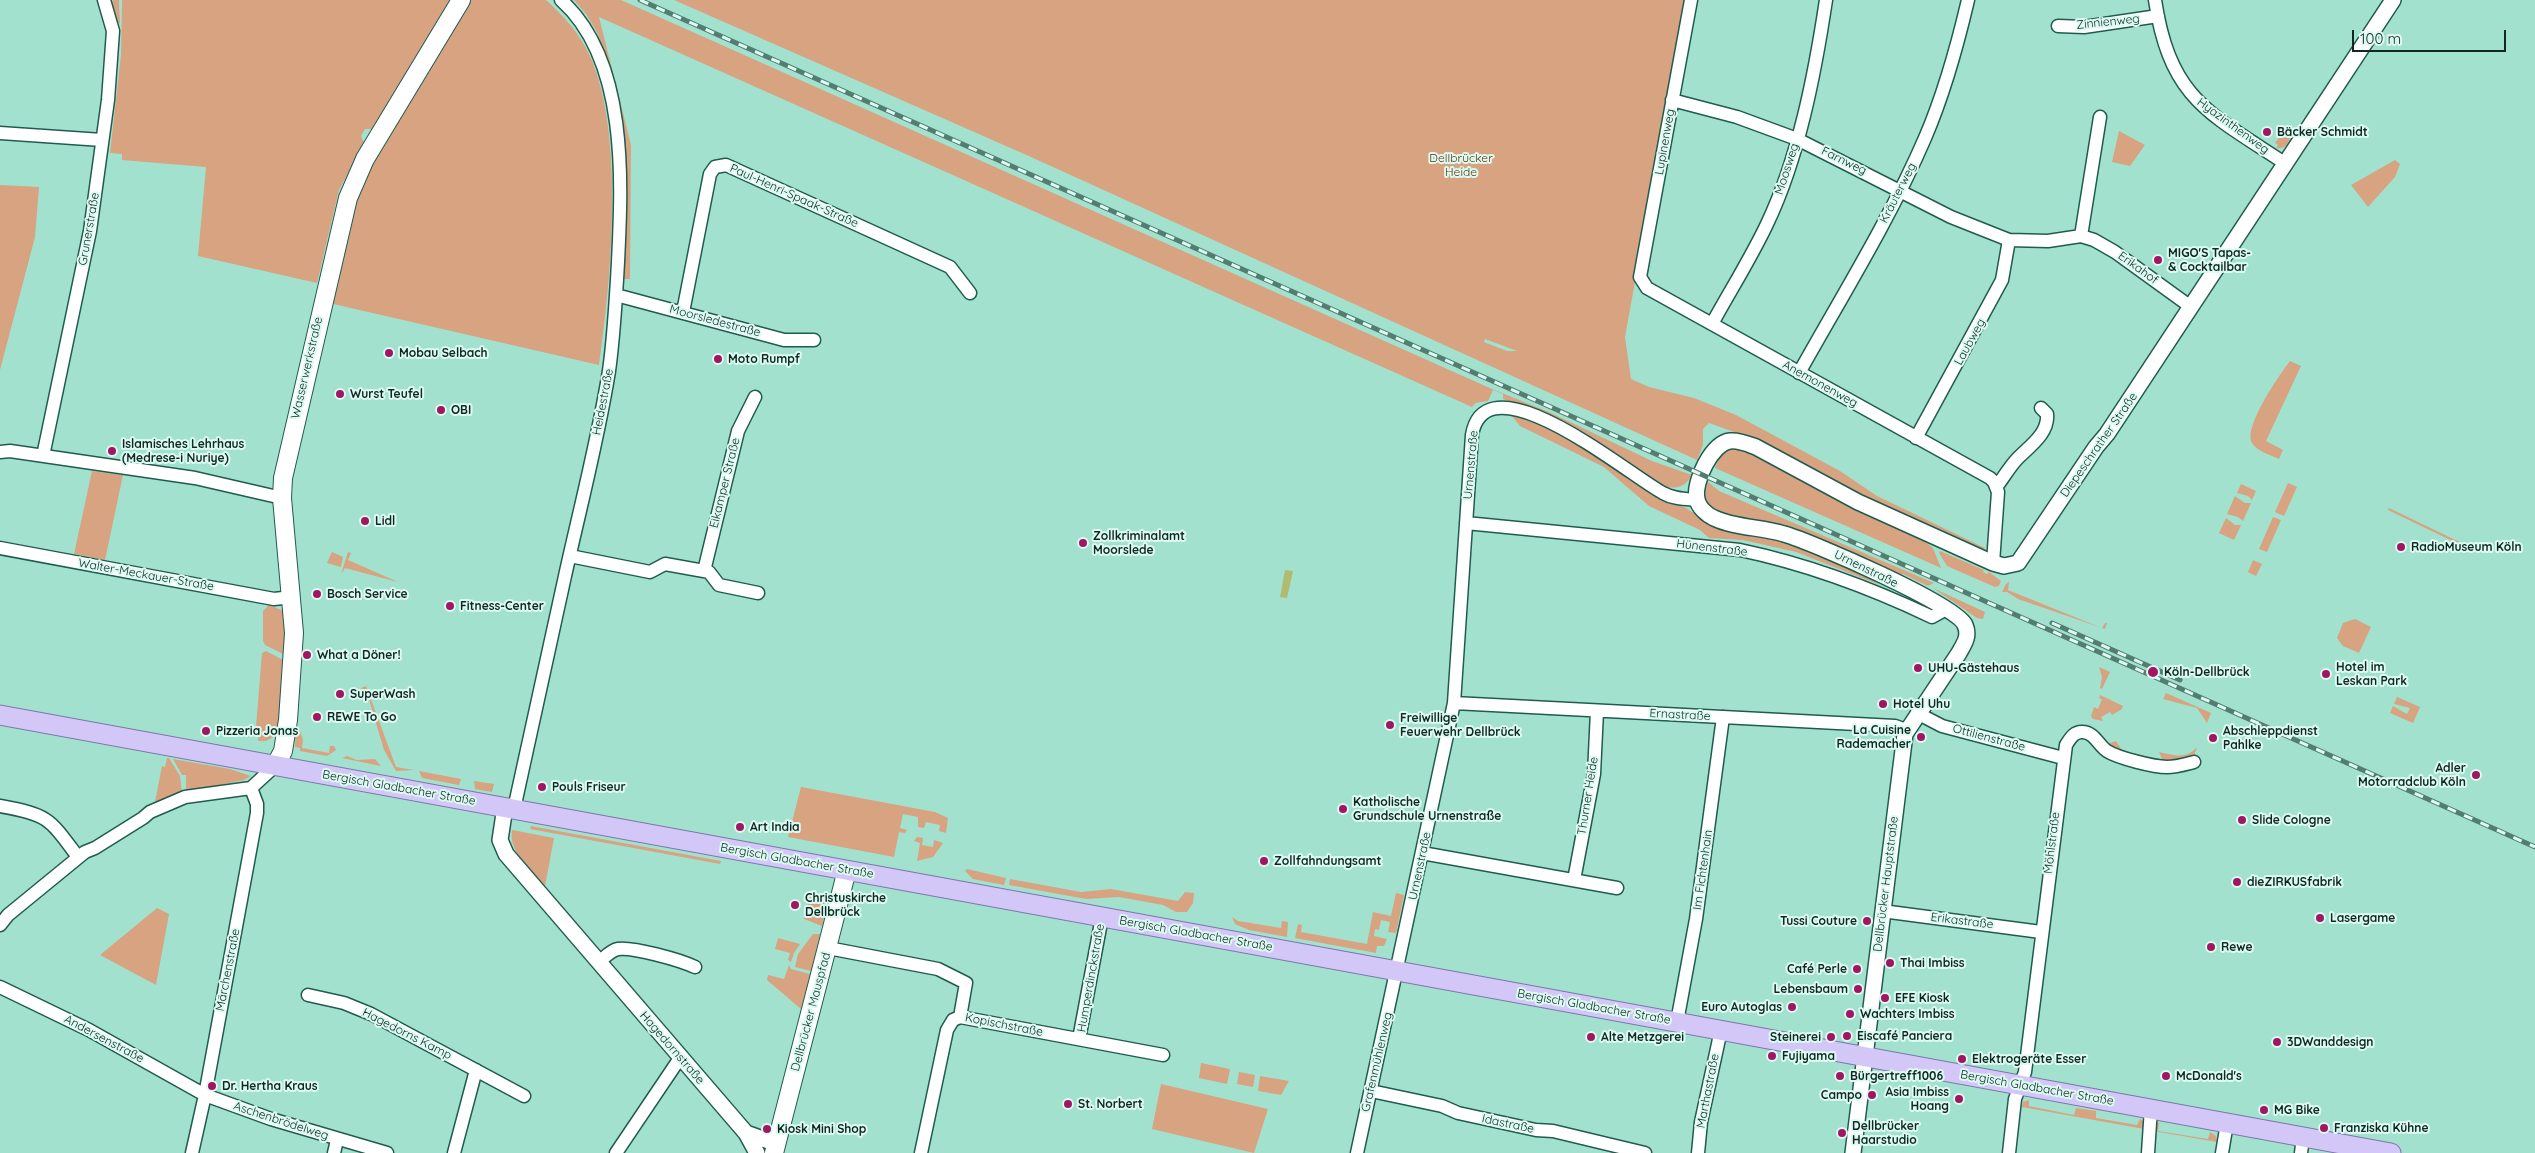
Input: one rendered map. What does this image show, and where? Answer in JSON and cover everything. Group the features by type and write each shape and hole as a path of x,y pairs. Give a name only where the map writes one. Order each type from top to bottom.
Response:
{"main road":[{"name":"Wasserwerkstraße","path":"275,766 283,751 288,720 294,642 292,597 282,498 286,458 348,198 365,159 461,0"},
{"name":"Bergisch Gladbacher Straße","path":"0,715 2151,1108 2227,1123 2302,1145 2391,1153"},
{"name":"Dellbrücker Mauspfad","path":"776,1149 847,870"}],"street":[{"name":"Grunerstraße","path":"43,456 90,231 102,140 112,31 112,21 104,0"},
{"name":"Heidestraße","path":"510,808 570,556 603,405 615,326 620,192 613,106 605,72 593,42 577,17 561,0"},
{"name":"Lupinenweg","path":"1642,283 1640,277 1691,0"},
{"name":"Moosweg","path":"1712,324 1767,224 1797,139 1820,40 1826,0"},
{"name":"Kräuterweg","path":"1799,373 1901,190 1926,136 1946,83 1968,0"},
{"name":"Hyazinthenweg","path":"2155,0 2168,57 2188,92 2216,117 2286,164"},
{"name":"Diepeschrather Straße","path":"1697,500 1700,478 1712,453 1720,444 1729,441 1740,441 1756,447 1858,502 1993,564 2012,565 2023,558 2231,244 2239,236 2393,0"},
{"name":"Zinnienweg","path":"2058,26 2084,27 2158,16"},
{"name":"Farnweg","path":"1672,100 1737,117 1797,139 1951,217 2009,240"},
{"path":"2009,240 2048,241 2081,236 2100,117"},
{"path":"0,133 102,140"},
{"name":"Paul-Henri-Spaak-Straße","path":"683,312 710,174 715,168 726,165 950,267 970,293"},
{"name":"Erikahof","path":"2081,236 2094,240 2115,252 2191,306"},
{"name":"Laubweg","path":"1916,438 2002,280 2009,240"},
{"name":"Anemonenweg","path":"1642,283 1799,373 1990,478 1997,486"},
{"name":"Moorsledestraße","path":"616,295 784,340 814,340"},
{"name":"Eikamper Straße","path":"704,571 738,431 755,397"},
{"name":"Urnenstraße","path":"1398,971 1454,703 1473,427 1481,416 1501,407 1514,408 1531,414 1571,433 1664,494 1697,500 1706,514 1715,519 1806,540 1920,593 1961,619 1967,632"},
{"path":"1993,564 1998,501 1997,486 2017,458 2032,446 2048,423 2047,414 2041,408"},
{"path":"0,452 43,456 195,478 282,498"},
{"name":"Hünenstraße","path":"1466,523 1740,550 1781,559 1880,592 1932,616 1941,612 1944,607"},
{"name":"Walter-Meckauer-Straße","path":"0,548 274,599 292,597"},
{"path":"570,556 650,572 665,564 704,571 708,572 719,585 758,593"},
{"name":"Dellbrücker Hauptstraße","path":"1853,1153 1906,730 1966,642 1967,632"},
{"name":"Ernastraße","path":"1454,703 1895,726 1906,730"},
{"name":"Thurner Heide","path":"1574,880 1594,774 1597,711"},
{"name":"Ottilienstraße","path":"1917,714 1942,726 2063,758"},
{"name":"Im Fichtenhain","path":"1678,1022 1697,910 1723,717"},
{"name":"Möhlstraße","path":"2009,1153 2015,1099 2025,1072 2063,758 2071,737 2078,732 2085,732 2092,735 2102,746 2115,755 2160,767 2194,762"},
{"path":"0,925 8,915 78,858 150,812 185,797 251,788 275,766"},
{"name":"Märchenstraße","path":"192,1153 205,1095 257,813 257,804 251,788"},
{"path":"0,806 30,812 44,818 57,830 78,858"},
{"name":"Hagedornstraße","path":"510,808 500,833 502,848 746,1133 757,1153"},
{"path":"1422,853 1617,888"},
{"name":"Erikastraße","path":"1882,911 2041,932"},
{"name":"Humperdinckstraße","path":"1079,1039 1102,917"},
{"path":"599,962 611,952 620,948 670,958 695,967"},
{"name":"Kopischstraße","path":"828,948 945,971 966,983 960,1017 1163,1055"},
{"name":"Grafenmühlenweg","path":"1357,1153 1398,971"},
{"name":"Andersenstraße","path":"0,987 89,1030 205,1095"},
{"name":"Hagedorns Kamp","path":"308,995 344,1003 371,1014 524,1096"},
{"path":"921,1153 946,1030 953,1020 960,1017"},
{"name":"Marthastraße","path":"1698,1153 1701,1122 1721,1030"},
{"path":"616,1153 680,1058"},
{"path":"454,1153 476,1070"},
{"name":"Idastraße","path":"1371,1091 1442,1106 1468,1115 1536,1130 1553,1131 1645,1153"},
{"name":"Aschenbrödelweg","path":"205,1095 337,1140 387,1153"},
{"path":"2148,1153 2151,1108"},
{"path":"2222,1153 2227,1123"},
{"name":"Hagedornstraße","path":"746,1133 776,1149"},
{"path":"334,1153 337,1140"}],"green space":[{"path":"113,0 119,0 120,23 117,23 111,5"},
{"path":"122,0 450,0 373,129 365,129 361,136 364,143 339,190 317,283 198,256 206,167 122,160 122,154 110,153 121,55"},
{"path":"471,0 546,0 571,26 590,56 601,88 608,126 611,166 611,251 599,365 329,303 355,199 371,165"},
{"path":"574,0 621,0 1492,389 1549,412 1652,461 1692,475 1686,483 1678,487 1659,486 1532,410 1503,399 1503,394 1493,390 1488,401 1475,403 1472,407 599,17 631,145 630,279 622,279 613,86 598,34 586,14"},
{"name":"Dellbrücker Heide","path":"674,0 1686,0 1625,337 1631,379 1649,387 1694,398 1736,415 1840,471 1877,496 1985,548 1982,550 1849,493 1751,438 1709,423 1703,429 1703,445 1697,460 1031,157","holes":["1485,339 1517,351 1507,351 1484,342"]},
{"path":"2279,130 2290,138 2285,146 2276,148 2278,145 2275,143 2281,135 2277,132"},
{"path":"2119,131 2145,145 2130,166 2112,162"},
{"path":"2395,160 2400,164 2395,177 2368,207 2351,185"},
{"path":"0,185 39,187 35,237 0,370"},
{"path":"2290,361 2301,366 2266,441 2283,450 2279,459 2264,453 2254,446 2251,435 2257,413"},
{"path":"1515,414 1554,428 1667,501 1686,508 1709,523 1771,536 1808,547 1865,574 1880,585 1796,552 1743,540 1709,538 1700,530 1649,506 1604,467 1520,426 1511,415"},
{"path":"1735,448 1751,453 1829,494 1922,539 1933,548 1941,568 1715,468 1721,454"},
{"path":"92,471 123,475 105,560 74,554"},
{"path":"1708,482 1719,491 1934,583 1928,586 1903,574 1896,574 1794,530 1721,514 1712,508 1707,501 1705,493"},
{"path":"2288,483 2297,487 2284,516 2275,512"},
{"path":"2241,484 2256,491 2252,500 2248,496 2237,493"},
{"path":"2235,496 2245,503 2251,503 2243,521 2238,517 2227,514"},
{"path":"2389,508 2472,548 2471,550 2388,510"},
{"path":"2273,517 2281,520 2267,552 2259,549"},
{"path":"2226,518 2235,525 2241,525 2234,540 2219,533"},
{"path":"1940,551 1984,570 1983,572 1987,574 1989,572 2001,581 1999,586 1995,587 1947,566 1939,553"},
{"path":"332,552 343,557 341,567 327,563"},
{"path":"348,552 351,553 348,560 398,582 345,568 341,574"},
{"path":"2253,560 2262,564 2256,576 2248,572"},
{"path":"2009,582 2008,590 2101,628 2018,599 2007,592 2002,592"},
{"path":"1933,588 1985,612 1983,619 1977,618"},
{"path":"269,605 284,611 287,656 265,645 263,641 263,611"},
{"path":"2355,619 2371,627 2359,653 2343,646 2337,638 2343,623"},
{"path":"266,651 287,662 277,735 266,741 258,741 259,731 256,727 262,653"},
{"path":"2099,667 2110,672 2102,689 2100,688 2102,677"},
{"path":"366,686 396,767 414,770 396,771 384,750 368,696 361,688"},
{"path":"2166,693 2211,713 2207,723 2197,708 2163,699"},
{"path":"2100,695 2123,706 2122,709 2112,715 2110,712 2101,717 2103,721 2093,719 2091,716 2094,707 2098,709 2102,699 2099,698"},
{"path":"2397,697 2420,707 2413,723 2390,713 2393,706 2407,714 2410,708 2394,704"},
{"path":"299,728 303,740 302,748 329,753 330,746 334,746 336,750 327,756 300,751 300,748 295,747 296,729"},
{"path":"2116,741 2122,750 2163,761 2159,752 2179,756 2188,754 2197,747 2194,756 2160,762 2119,751 2107,744"},
{"path":"347,756 357,760 375,759 381,766 342,758"},
{"path":"167,758 169,758 180,776 182,793 155,802 162,766 165,767"},
{"path":"173,759 230,769 251,776 244,780 186,792 186,775 182,775"},
{"path":"419,771 461,779 459,785 422,778"},
{"path":"474,781 494,784 492,792 475,789"},
{"path":"801,787 935,812 948,818 946,833 939,831 940,825 926,822 924,828 918,827 918,817 903,814 900,828 907,830 905,833 899,832 894,857 788,837"},
{"path":"531,826 721,861 720,864 530,829"},
{"path":"512,830 554,838 545,886 517,853 512,838"},
{"path":"917,837 923,838 922,845 933,847 934,840 943,843 933,857 917,861 920,843 914,841"},
{"path":"967,869 1006,878 1004,885 973,879 965,871"},
{"path":"1010,879 1081,892 1111,889 1178,901 1185,892 1194,893 1193,903 1187,912 1176,912 1163,905 1119,897 1086,899 1009,885"},
{"path":"811,892 829,896 822,926 804,919"},
{"path":"1396,893 1404,895 1396,933 1388,932 1390,922 1381,920 1379,930 1375,929 1374,936 1387,939 1384,946 1377,946 1376,953 1295,938 1298,924 1302,925 1301,932 1367,944 1373,912 1391,916"},
{"path":"157,908 169,914 156,985 100,955"},
{"path":"1232,917 1238,921 1281,928 1282,921 1288,922 1287,937 1249,930 1235,924"},
{"path":"813,934 820,934 811,971 795,967 798,954"},
{"path":"778,938 800,944 791,962 788,960 790,953 775,949"},
{"path":"789,965 791,969 810,974 801,1009 767,980 768,975 784,979"},
{"path":"1201,1063 1230,1069 1227,1084 1199,1078"},
{"path":"1239,1072 1255,1075 1253,1087 1237,1084"},
{"path":"1260,1076 1289,1081 1281,1095 1258,1091"},
{"path":"1161,1084 1268,1109 1254,1153 1152,1129"},
{"path":"2029,1100 2029,1106 2074,1115 2076,1108 2096,1111 2096,1118 2137,1125 2140,1119 2144,1122 2144,1129 2022,1107 2023,1102"},
{"path":"2157,1122 2159,1123 2158,1131 2208,1139 2210,1132 2216,1136 2217,1142 2153,1131"}],"shaded area":[{"path":"1285,570 1293,571 1287,598 1280,597"}],"railway":[{"path":"640,0 2535,847"},
{"path":"2052,623 2180,680"}],"place":[{"name":"Bäcker Schmidt","path":"2267,132"},
{"name":"MIGO'S Tapas- & Cocktailbar","path":"2158,260"},
{"name":"Mobau Selbach","path":"389,353"},
{"name":"Moto Rumpf","path":"718,359"},
{"name":"Wurst Teufel","path":"340,394"},
{"name":"OBI","path":"441,410"},
{"name":"Islamisches Lehrhaus (Medrese-i Nuriye)","path":"112,451"},
{"name":"Lidl","path":"365,521"},
{"name":"Zollkriminalamt Moorslede","path":"1083,543"},
{"name":"RadioMuseum Köln","path":"2401,547"},
{"name":"Bosch Service","path":"317,594"},
{"name":"Fitness-Center","path":"450,606"},
{"name":"What a Döner!","path":"307,655"},
{"name":"UHU-Gästehaus","path":"1918,668"},
{"name":"Köln-Dellbrück","path":"2153,672"},
{"name":"Hotel im Leskan Park","path":"2326,674"},
{"name":"SuperWash","path":"340,694"},
{"name":"Hotel Uhu","path":"1883,704"},
{"name":"REWE To Go","path":"317,717"},
{"name":"Freiwillige Feuerwehr Dellbrück","path":"1390,725"},
{"name":"Pizzeria Jonas","path":"206,731"},
{"name":"La Cuisine Rademacher","path":"1921,737"},
{"name":"Abschleppdienst Pahlke","path":"2213,738"},
{"name":"Adler Motorradclub Köln","path":"2476,775"},
{"name":"Pouls Friseur","path":"542,787"},
{"name":"Katholische Grundschule Urnenstraße","path":"1343,809"},
{"name":"Slide Cologne","path":"2242,820"},
{"name":"Art India","path":"740,827"},
{"name":"Zollfahndungsamt","path":"1264,861"},
{"name":"dieZIRKUSfabrik","path":"2237,882"},
{"name":"Christuskirche Dellbrück","path":"795,905"},
{"name":"Lasergame","path":"2320,918"},
{"name":"Tussi Couture","path":"1867,921"},
{"name":"Rewe","path":"2211,947"},
{"name":"Thai Imbiss","path":"1890,963"},
{"name":"Café Perle","path":"1857,969"},
{"name":"Lebensbaum","path":"1858,989"},
{"name":"EFE Kiosk","path":"1885,998"},
{"name":"Euro Autoglas","path":"1792,1007"},
{"name":"Wachters Imbiss","path":"1850,1014"},
{"name":"Eiscafé Panciera","path":"1847,1036"},
{"name":"Alte Metzgerei","path":"1591,1037"},
{"name":"Steinerei","path":"1831,1037"},
{"name":"3DWanddesign","path":"2277,1042"},
{"name":"Fujiyama","path":"1772,1056"},
{"name":"Elektrogeräte Esser","path":"1962,1059"},
{"name":"Bürgertreff1006","path":"1840,1076"},
{"name":"McDonald's","path":"2166,1076"},
{"name":"Dr. Hertha Kraus","path":"212,1086"},
{"name":"Campo","path":"1872,1095"},
{"name":"Asia Imbiss Hoang","path":"1959,1099"},
{"name":"St. Norbert","path":"1068,1104"},
{"name":"MG Bike","path":"2264,1110"},
{"name":"Franziska Kühne","path":"2324,1128"},
{"name":"Kiosk Mini Shop","path":"767,1129"},
{"name":"Dellbrücker Haarstudio","path":"1842,1133"}]}
